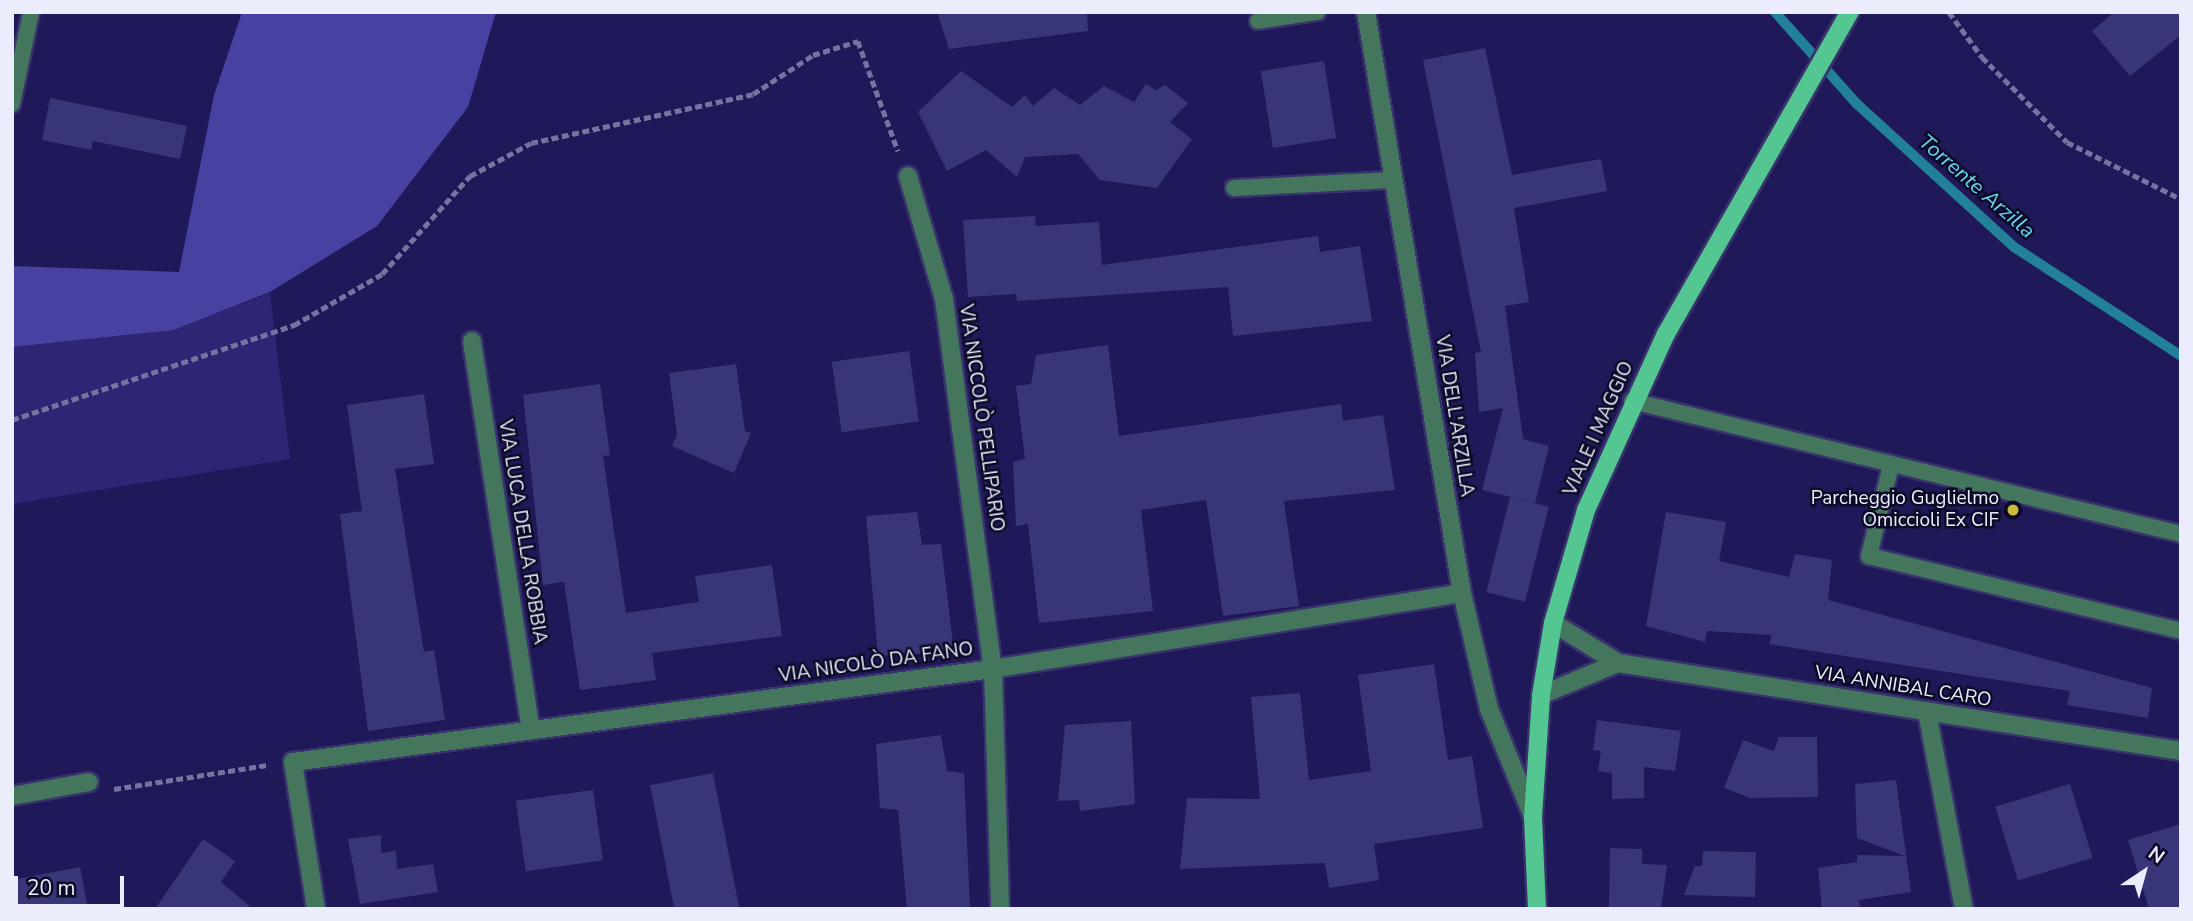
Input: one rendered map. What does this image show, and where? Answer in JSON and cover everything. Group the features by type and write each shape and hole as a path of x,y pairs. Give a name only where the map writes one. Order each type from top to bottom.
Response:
{"main road":[{"name":"VIALE I MAGGIO","path":"1537,909 1533,817 1541,695 1553,623 1586,510 1632,401 1736,206 1850,12"}],"street":[{"name":"VIA DELL'ARZILLA","path":"1366,12 1462,593 1492,718 1533,817"},
{"name":"VIA NICCOLÒ PELLIPARIO","path":"908,176 944,299 993,669 1000,909"},
{"name":"VIA LUCA DELLA ROBBIA","path":"472,341 531,730"},
{"name":"VIA NICOLÒ DA FANO","path":"293,762 993,669 1462,593"},
{"name":"VIA ANNIBAL CARO","path":"1553,623 1618,663 2181,751"},
{"path":"1541,695 1618,663"},
{"path":"1927,712 1964,909"},
{"path":"293,762 316,909"},
{"path":"12,796 89,782"}],"lane":[{"path":"12,104 30,12"},
{"path":"1258,20 1317,12"},
{"path":"1234,188 1393,180"},
{"path":"1632,401 2181,534"},
{"path":"1891,465 1869,556 2181,631"}],"path":[{"path":"1949,12 1982,57 2067,142 2181,199"},
{"path":"12,420 294,325 383,274 470,176 531,144 753,94 813,55 858,41 908,176"},
{"path":"89,782 110,790 293,762"}],"shaded area":[{"path":"242,12 496,12 468,107 377,226 270,292 174,330 12,347 12,266 179,272 214,95"},
{"path":"270,293 290,459 12,504 12,347 174,330"}],"building":[{"path":"937,12 1087,12 1088,31 949,49"},
{"path":"2114,12 2181,12 2181,35 2130,76 2092,31"},
{"path":"1485,48 1512,175 1601,159 1607,191 1514,208 1529,302 1505,306 1523,439 1549,446 1535,503 1482,490 1503,408 1479,412 1475,353 1481,352 1423,60"},
{"path":"1324,61 1336,138 1273,148 1261,71"},
{"path":"961,71 1012,107 1025,95 1033,106 1054,88 1080,105 1104,86 1134,102 1146,84 1156,90 1165,85 1188,103 1170,122 1192,139 1157,188 1100,180 1078,154 1025,157 1017,177 986,150 947,171 918,112"},
{"path":"50,98 187,126 180,159 93,141 91,150 42,140"},
{"path":"1035,216 1036,226 1099,222 1102,265 1318,236 1320,252 1360,246 1372,321 1233,336 1228,287 1017,301 1016,294 968,297 963,220"},
{"path":"1108,345 1119,436 1341,404 1343,421 1383,415 1395,490 1284,501 1299,606 1223,616 1206,500 1141,510 1153,611 1039,623 1028,524 1016,526 1013,462 1025,459 1016,386 1031,384 1036,355"},
{"path":"909,351 919,421 842,432 832,362"},
{"path":"736,364 745,431 751,433 734,473 672,446 677,435 669,373"},
{"path":"600,384 610,455 603,456 626,613 699,602 695,576 772,565 782,636 652,653 656,680 580,690 564,582 543,585 523,395"},
{"path":"424,394 434,464 395,469 424,652 434,650 445,720 368,731 340,514 362,511 347,405"},
{"path":"1510,497 1549,507 1525,602 1486,592"},
{"path":"917,512 922,545 941,544 954,652 878,656 866,516"},
{"path":"1666,512 1726,522 1719,561 1789,577 1795,554 1832,560 1828,600 2152,688 2148,718 2067,705 2070,691 1769,644 1772,635 1707,631 1705,642 1646,626"},
{"path":"1434,664 1448,760 1472,756 1483,828 1374,844 1379,880 1329,888 1325,863 1180,869 1187,798 1260,799 1251,697 1300,693 1309,780 1371,771 1358,675"},
{"path":"1597,720 1681,731 1675,771 1644,767 1644,798 1612,799 1612,773 1598,771 1601,751 1593,750"},
{"path":"1131,721 1135,804 1080,811 1079,800 1058,801 1065,725"},
{"path":"941,735 947,771 964,773 970,909 907,909 898,810 880,808 876,744"},
{"path":"1779,737 1817,737 1818,797 1751,798 1724,788 1743,740 1774,751"},
{"path":"713,773 739,909 674,909 650,785"},
{"path":"1896,780 1911,892 1859,900 1860,909 1822,909 1818,868 1857,862 1857,855 1905,856 1857,838 1855,784"},
{"path":"2070,784 2093,858 2018,880 1995,807"},
{"path":"593,790 603,860 526,871 516,801"},
{"path":"2181,824 2181,909 2149,909 2128,840"},
{"path":"381,835 381,853 396,851 397,869 433,864 438,892 360,904 348,839"},
{"path":"203,839 235,861 221,882 253,909 155,909"},
{"path":"1610,848 1642,849 1642,864 1667,865 1661,909 1609,909"},
{"path":"1703,851 1756,852 1755,897 1684,895 1695,866 1702,866"},
{"path":"80,867 88,909 12,909 12,880"}],"waterway":[{"name":"Torrente Arzilla","path":"1775,12 1857,104 2014,247 2181,356"}],"place":[{"name":"Parcheggio Guglielmo Omiccioli Ex CIF","path":"2013,510"}]}
